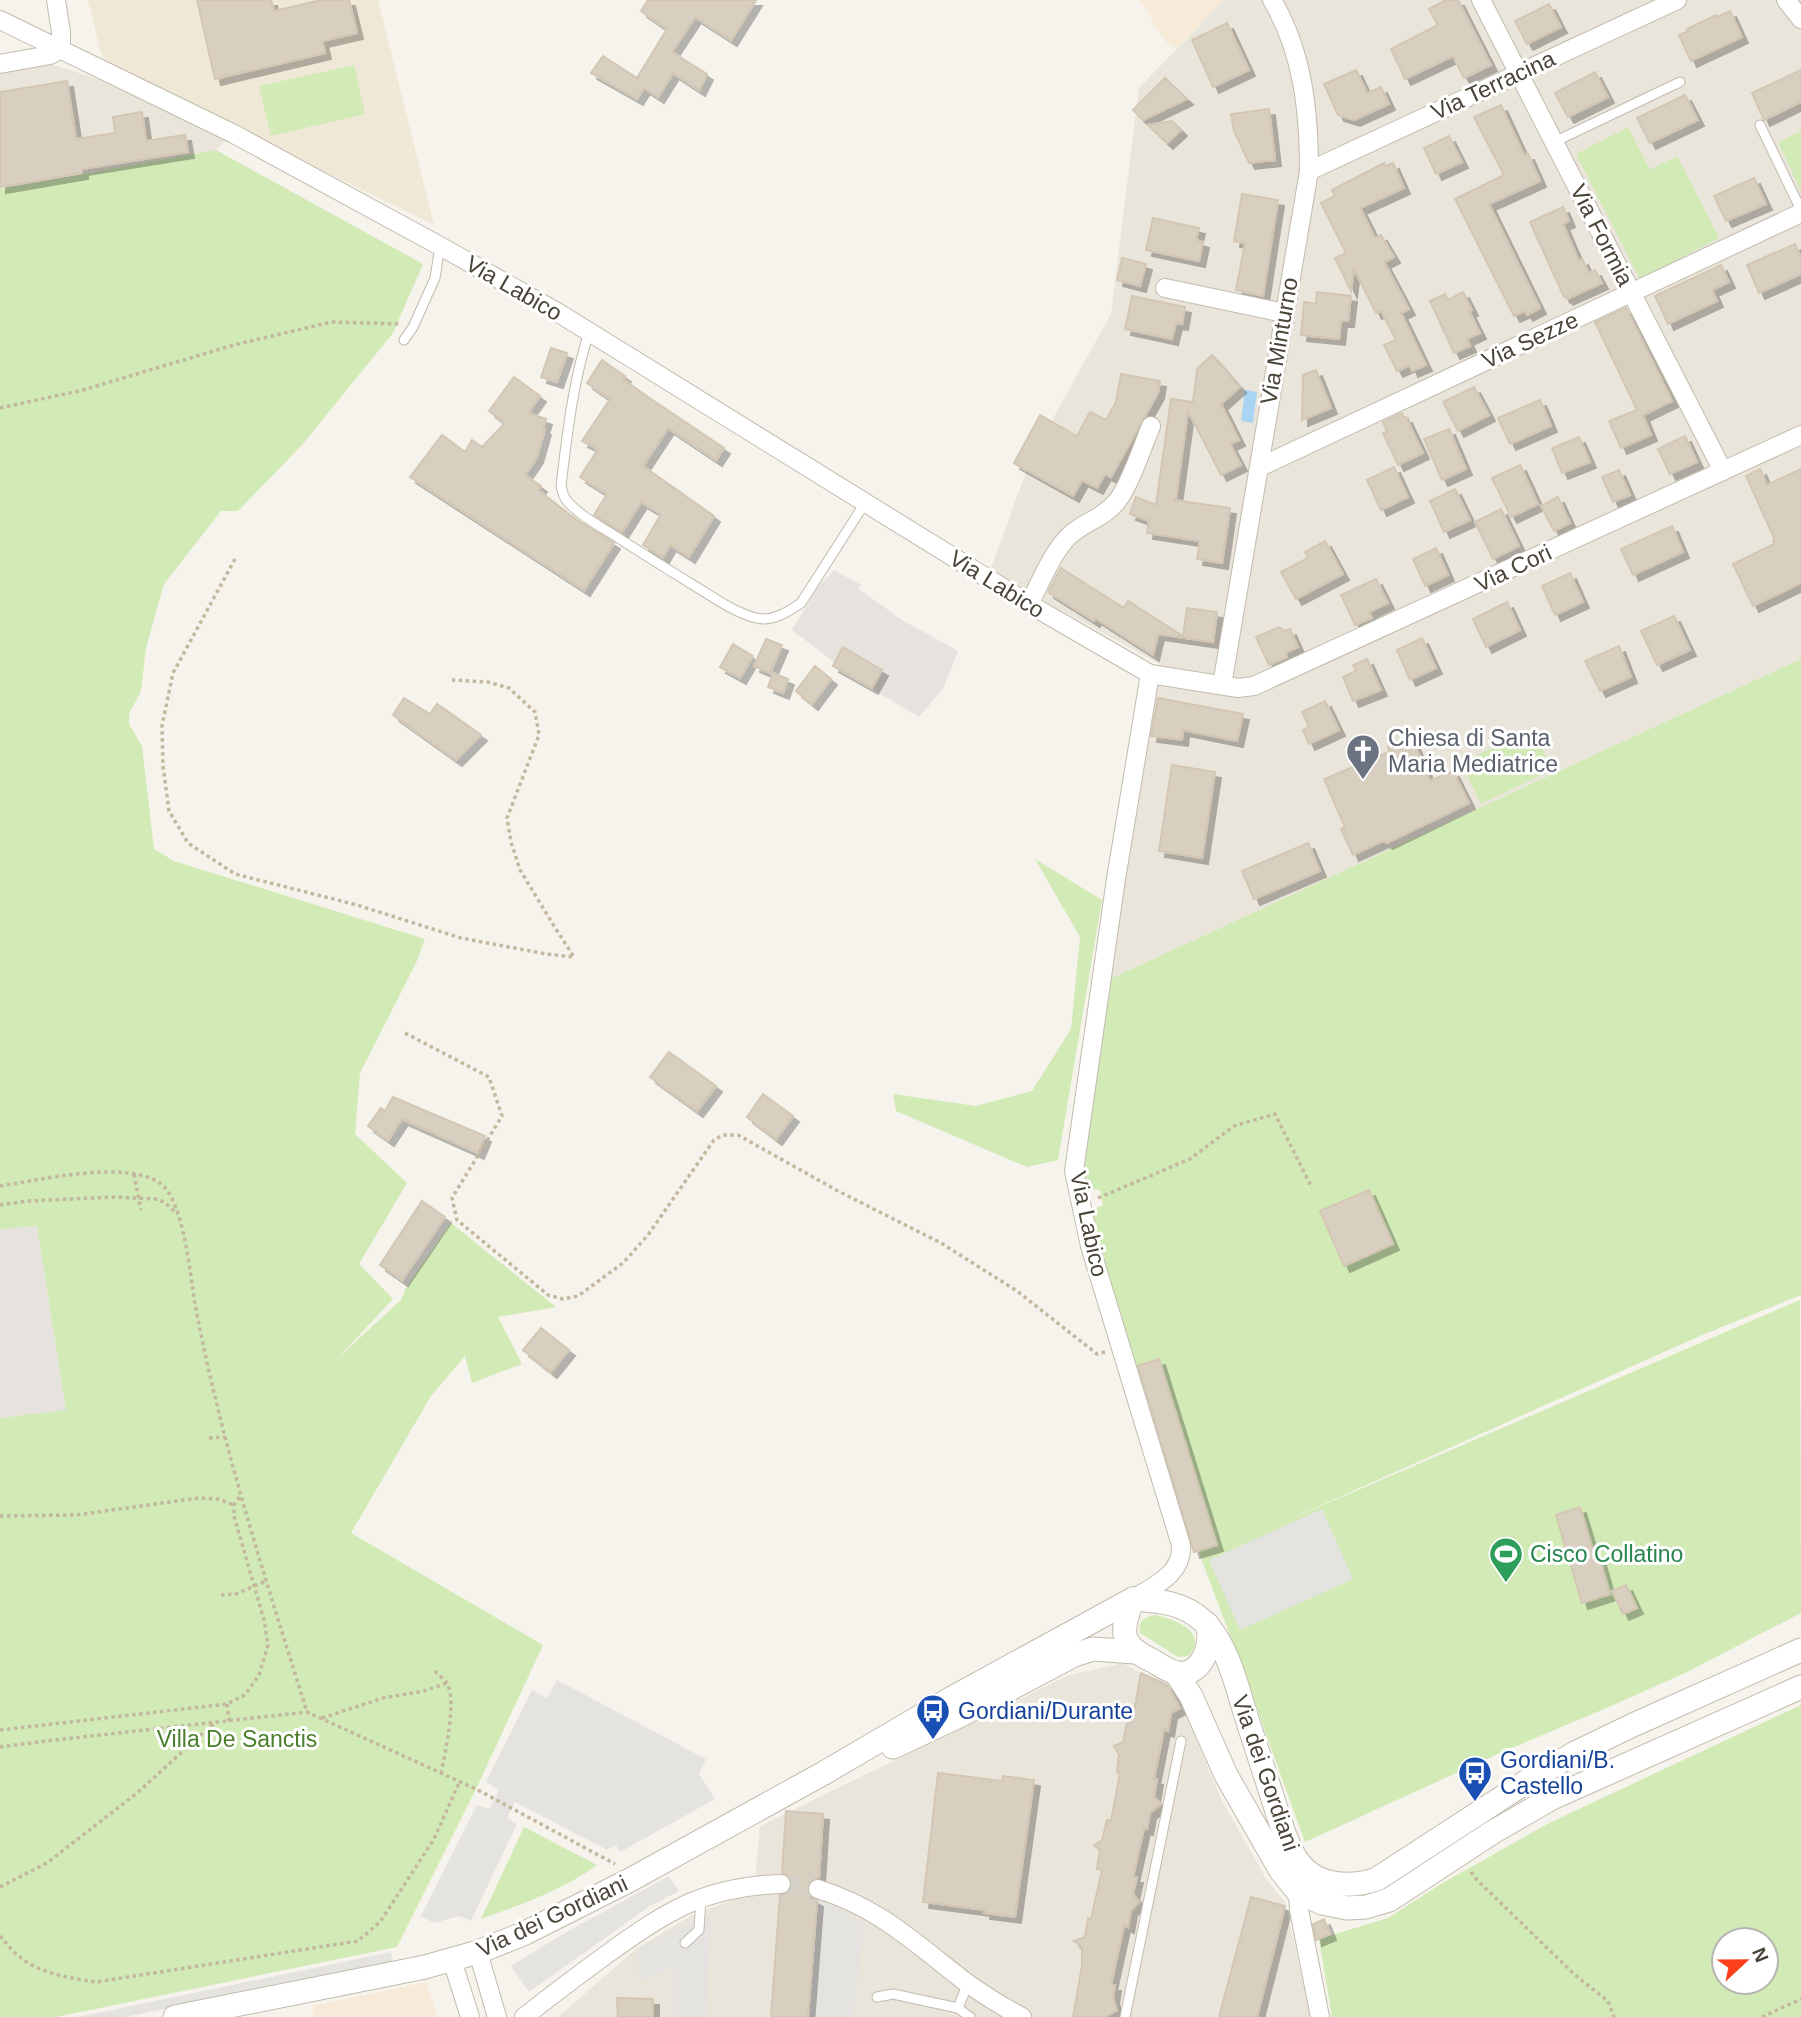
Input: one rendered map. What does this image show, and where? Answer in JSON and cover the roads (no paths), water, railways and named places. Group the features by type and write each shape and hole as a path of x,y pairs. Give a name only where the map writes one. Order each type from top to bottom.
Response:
{"street":[{"path":"0,64 50,55 61,49 56,0"},
{"name":"Via Minturno","path":"1222,685 1309,171 1303,82 1285,25 1272,0"},
{"name":"Via Formia","path":"1481,0 1723,471"},
{"name":"Via Terracina","path":"1309,171 1677,0"},
{"path":"1786,0 1801,19"},
{"name":"Via Labico","path":"0,20 234,134 440,246 590,332 1029,604 1150,674 1116,878 1074,1171 1090,1246 1182,1551 1180,1562 1170,1575 1133,1599"},
{"name":"Via Sezze","path":"1260,467 1801,212"},
{"path":"1165,288 1284,313"},
{"path":"1029,604 1054,557 1067,539 1108,511 1119,498 1151,426"},
{"name":"Via Cori","path":"1150,674 1242,688 1254,686 1801,435"},
{"path":"1133,1599 1174,1604 1190,1611 1207,1624 1210,1638 1203,1658 1192,1670 1184,1673 1176,1673 1135,1652 1128,1642 1124,1628 1133,1599"},
{"name":"Via dei Gordiani","path":"175,2017 425,1967 478,1952 523,1934 584,1905 824,1773 951,1698 1133,1599"},
{"name":"Via dei Gordiani","path":"1207,1624 1216,1635 1224,1653 1293,1853 1306,1870 1325,1881 1339,1884 1359,1884 1377,1879 1575,1753 1801,1650"},
{"name":"Via dei Gordiani","path":"824,1773 930,1730 1074,1655 1093,1649 1135,1652"},
{"name":"Via dei Gordiani","path":"1176,1673 1191,1696 1236,1794 1281,1871 1298,1892"},
{"path":"1320,2017 1299,1910 1298,1892 1322,1903 1341,1907 1360,1908 1383,1902 1552,1798 1801,1687"},
{"path":"524,2017 647,1926 677,1908 701,1898 736,1894 757,1884 781,1884"},
{"path":"818,1889 836,1900 878,1915 968,1983 1022,2017"},
{"path":"478,1952 497,2017"},
{"path":"452,1960 470,2017"}],"lane":[{"path":"1554,142 1680,82"},
{"path":"1760,125 1801,212"},
{"path":"404,341 435,278 440,246"},
{"path":"590,332 579,363 566,436 561,486 566,499 581,513 717,600 758,619 787,613 801,603 865,503"},
{"path":"1125,2017 1181,1741"},
{"path":"685,1943 699,1930 701,1898"},
{"path":"958,2008 968,1983"},
{"path":"877,1997 893,1994 958,2008 970,2017"}],"water":[{"path":"1245,390 1257,392 1253,423 1241,421"}],"tunnel":[{"path":"781,1884 818,1889"}],"place":[{"name":"Chiesa di Santa Maria Mediatrice","path":"1363,781"},
{"name":"Cisco Collatino","path":"1506,1584"},
{"name":"Gordiani/Durante","path":"933,1741"},
{"name":"Gordiani/B. Castello","path":"1475,1803"}],"park label":[{"name":"Villa De Sanctis","path":"237,1739"}]}
